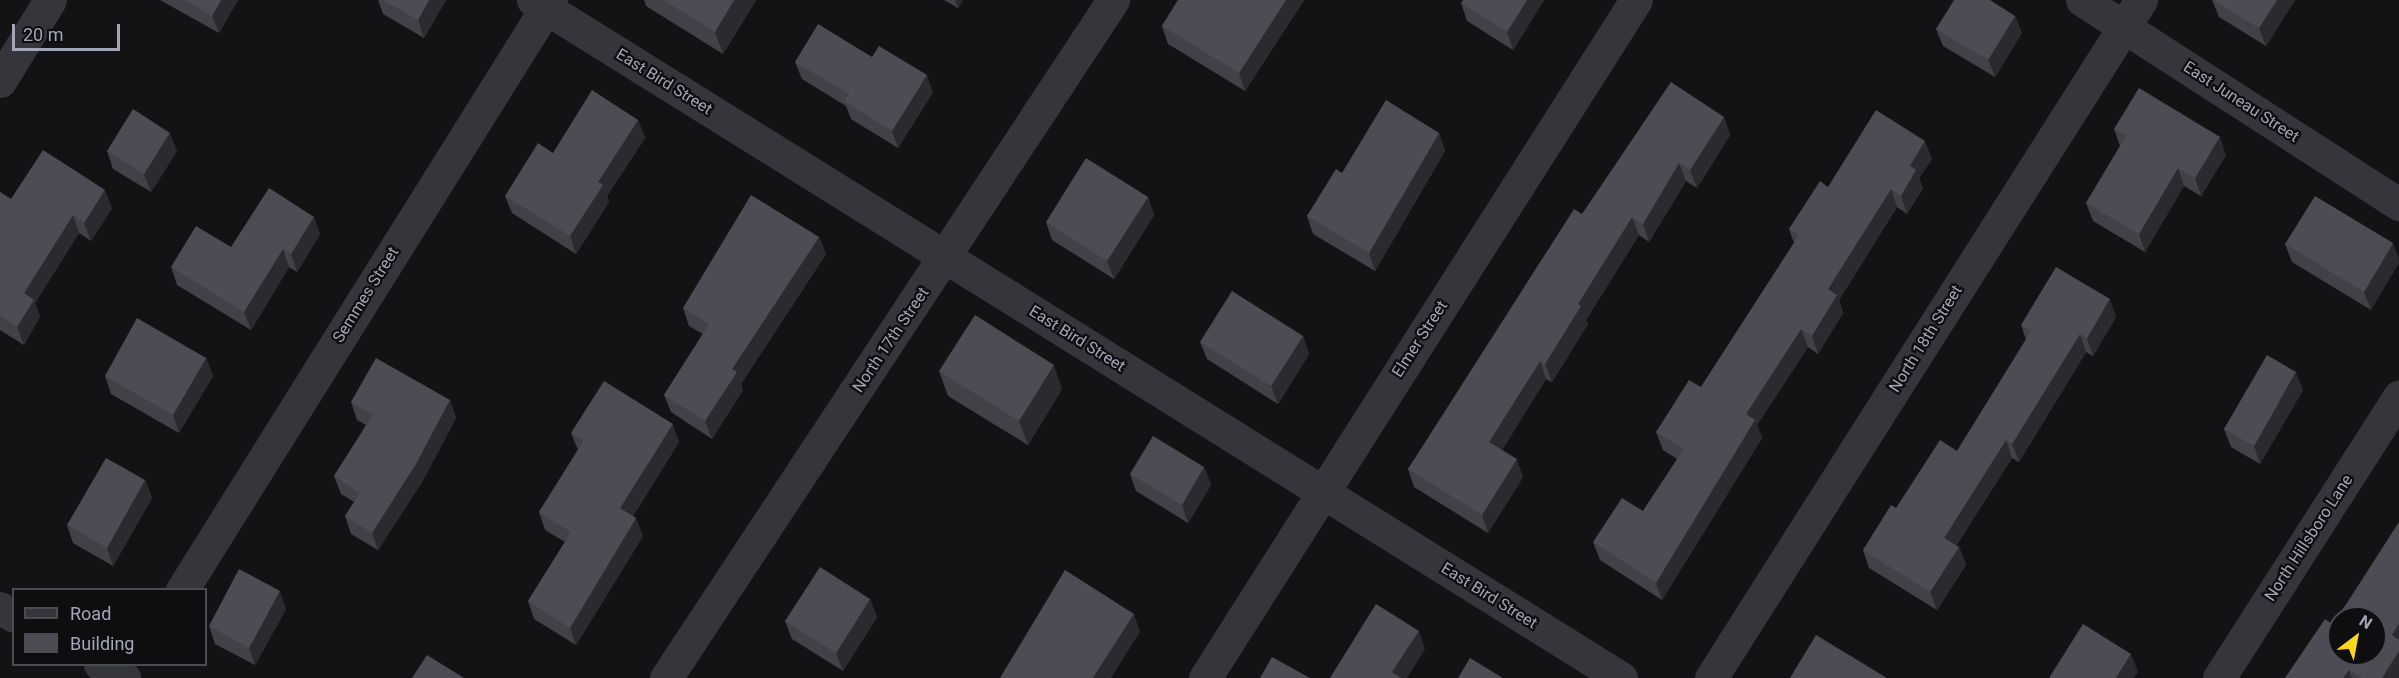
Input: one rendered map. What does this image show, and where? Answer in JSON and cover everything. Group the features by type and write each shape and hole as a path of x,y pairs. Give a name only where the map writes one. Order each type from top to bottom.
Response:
{"street":[{"path":"0,81 50,0"},
{"name":"North 17th Street","path":"666,678 1113,0"},
{"name":"Elmer Street","path":"1205,678 1636,0"},
{"name":"East Juneau Street","path":"2082,0 2132,13 2399,204"},
{"name":"East Bird Street","path":"543,3 945,258 1323,491 1620,678"},
{"name":"Semmes Street","path":"183,588 543,3"},
{"name":"North 18th Street","path":"1711,678 2132,13"},
{"name":"North Hillsboro Lane","path":"2219,678 2399,397"},
{"path":"104,666 125,678"}],"building":[{"path":"185,0 221,0 212,16"},
{"path":"383,0 429,0 418,20"},
{"path":"663,0 734,0 715,32"},
{"path":"1178,0 1286,0 1239,73 1162,26"},
{"path":"1463,0 1527,0 1507,32 1461,3"},
{"path":"1954,0 1990,0 2015,16 1988,60 1936,29"},
{"path":"2213,0 2277,0 2259,28"},
{"path":"818,24 872,57 879,46 927,75 892,131 844,101 849,94 795,62"},
{"path":"1671,82 1724,117 1690,170 1679,163 1643,224 1632,217 1578,304 1581,306 1545,364 1540,361 1489,442 1517,459 1482,515 1408,469 1574,209 1582,214"},
{"path":"2139,88 2220,137 2195,178 2178,168 2139,234 2086,203 2126,136 2114,129"},
{"path":"592,90 638,120 598,182 603,185 570,236 505,196 538,143 553,153"},
{"path":"1386,100 1439,133 1369,253 1307,216 1336,169 1342,173"},
{"path":"133,109 170,133 144,174 107,151"},
{"path":"1876,110 1925,141 1910,166 1916,170 1901,196 1891,189 1828,289 1837,295 1812,336 1801,329 1746,414 1755,420 1656,583 1593,542 1622,498 1643,511 1684,449 1656,432 1689,380 1701,387 1799,235 1789,229 1820,181 1828,187"},
{"path":"43,150 105,190 84,223 73,215 24,293 34,300 17,327 0,316 0,192 11,199"},
{"path":"1086,158 1148,197 1107,261 1046,222"},
{"path":"269,188 314,217 291,254 283,249 244,312 171,267 196,226 231,247"},
{"path":"751,195 819,237 732,369 737,372 705,421 664,395 709,324 683,308"},
{"path":"2315,196 2393,243 2364,292 2285,244"},
{"path":"2056,267 2110,299 2087,338 2080,334 2012,444 2006,440 1944,538 1959,547 1930,592 1863,550 1891,505 1896,508 1940,440 1957,451 2031,331 2021,325"},
{"path":"1232,291 1303,336 1271,386 1200,342"},
{"path":"975,315 1054,365 1019,421 939,371"},
{"path":"137,318 206,358 173,415 105,376"},
{"path":"2267,355 2296,372 2254,446 2224,429"},
{"path":"376,358 450,400 416,464 372,533 345,516 360,493 334,476 373,415 351,402"},
{"path":"604,381 673,424 620,508 636,518 570,628 528,601 571,532 539,512 584,440 571,433"},
{"path":"1153,436 1204,467 1182,505 1130,474"},
{"path":"106,458 145,480 107,548 67,525"},
{"path":"2399,522 2399,624 2392,635 2399,640 2399,651 2382,678 2362,678 2349,670 2343,678 2285,678 2325,619 2327,620 2327,666 2387,666 2387,606 2345,606"},
{"path":"820,567 870,599 836,653 785,621"},
{"path":"239,569 280,591 249,648 209,626"},
{"path":"1065,570 1134,614 1093,678 1000,678"},
{"path":"1376,604 1419,631 1392,672 1401,678 1330,678"},
{"path":"2083,624 2131,654 2116,678 2049,678"},
{"path":"1816,635 1887,678 1790,678"},
{"path":"427,655 464,678 412,678"},
{"path":"1272,657 1310,678 1260,678"},
{"path":"1470,658 1503,678 1458,678"}]}
